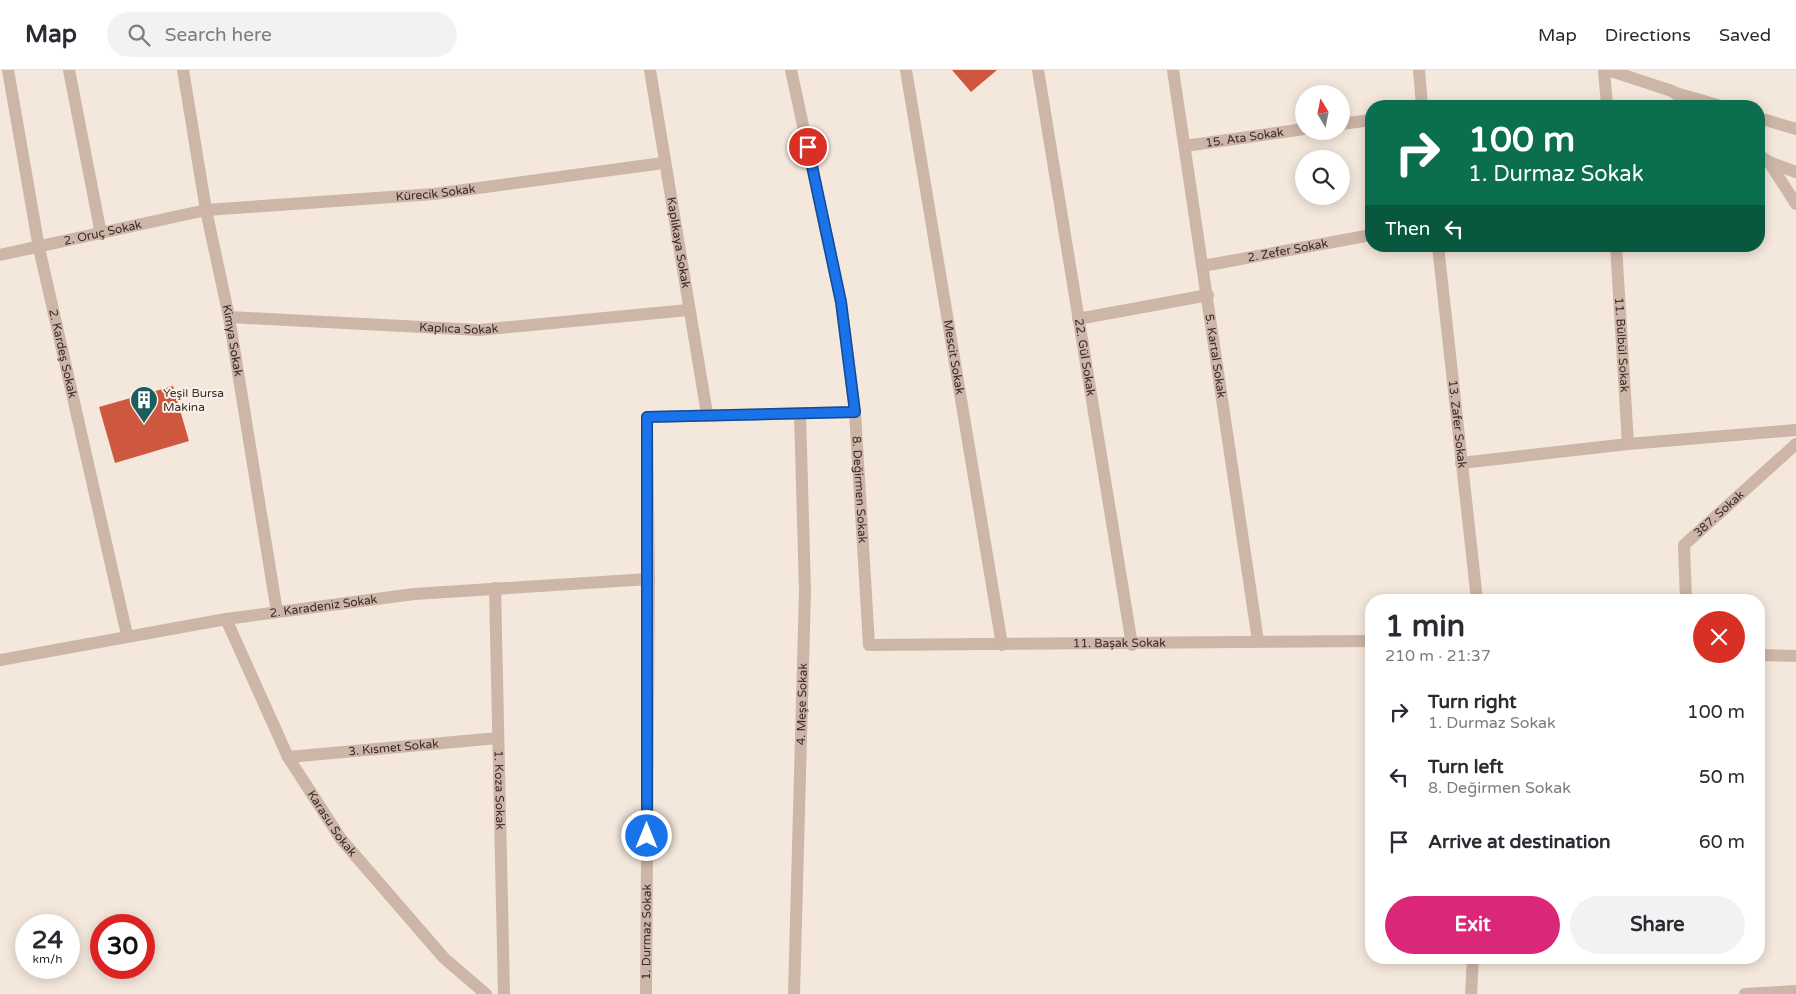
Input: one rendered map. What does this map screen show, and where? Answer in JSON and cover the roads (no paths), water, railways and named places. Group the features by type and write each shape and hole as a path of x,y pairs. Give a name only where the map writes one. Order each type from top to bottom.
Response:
{"street":[{"name":"2. Kardeş Sokak","path":"8,70 40,248 127,636"},
{"path":"69,70 101,234"},
{"name":"Kimya Sokak","path":"183,70 206,210 229,318 276,612"},
{"name":"Kaplıkaya Sokak","path":"650,70 688,310 707,414"},
{"name":"8. Değirmen Sokak","path":"791,70 841,302 855,412 869,645"},
{"name":"Mescit Sokak","path":"906,70 1002,645"},
{"name":"22. Gül Sokak","path":"1038,70 1132,645"},
{"name":"5. Kartal Sokak","path":"1173,70 1258,641"},
{"path":"1419,70 1422,100"},
{"path":"1604,70 1606,100"},
{"path":"1608,70 1701,100"},
{"path":"1672,91 1684,100"},
{"path":"1765,120 1796,129"},
{"path":"1350,123 1365,121"},
{"name":"15. Ata Sokak","path":"1185,146 1295,130"},
{"path":"1765,158 1796,172"},
{"path":"1765,159 1796,204"},
{"name":"Kürecik Sokak","path":"206,210 434,194 664,162"},
{"name":"2. Oruç Sokak","path":"0,255 40,248 206,210"},
{"name":"2. Zefer Sokak","path":"1203,266 1365,236"},
{"name":"13. Zafer Sokak","path":"1439,252 1476,594"},
{"name":"11. Bülbül Sokak","path":"1616,252 1628,444"},
{"path":"1078,319 1208,295"},
{"name":"Kaplıca Sokak","path":"229,318 479,330 688,310"},
{"name":"1. Durmaz Sokak","path":"646,994 649,579 647,417 707,414 855,412"},
{"name":"4. Meşe Sokak","path":"794,994 805,592 800,414"},
{"path":"1462,463 1628,444 1796,430"},
{"name":"387. Sokak","path":"1686,594 1684,545 1796,444"},
{"name":"2. Karadeniz Sokak","path":"0,660 226,618 414,594 649,579"},
{"name":"1. Koza Sokak","path":"495,588 504,994"},
{"name":"Karasu Sokak","path":"226,618 288,757 342,839 444,958 486,994"},
{"name":"11. Başak Sokak","path":"869,645 1132,645 1258,641 1365,641"},
{"path":"1765,655 1796,656"},
{"name":"3. Kısmet Sokak","path":"288,757 498,738"},
{"path":"1472,994 1473,964"},
{"path":"1745,994 1796,991"}],"place":[{"name":"Yeşil Bursa Makina","path":"144,424"}]}
